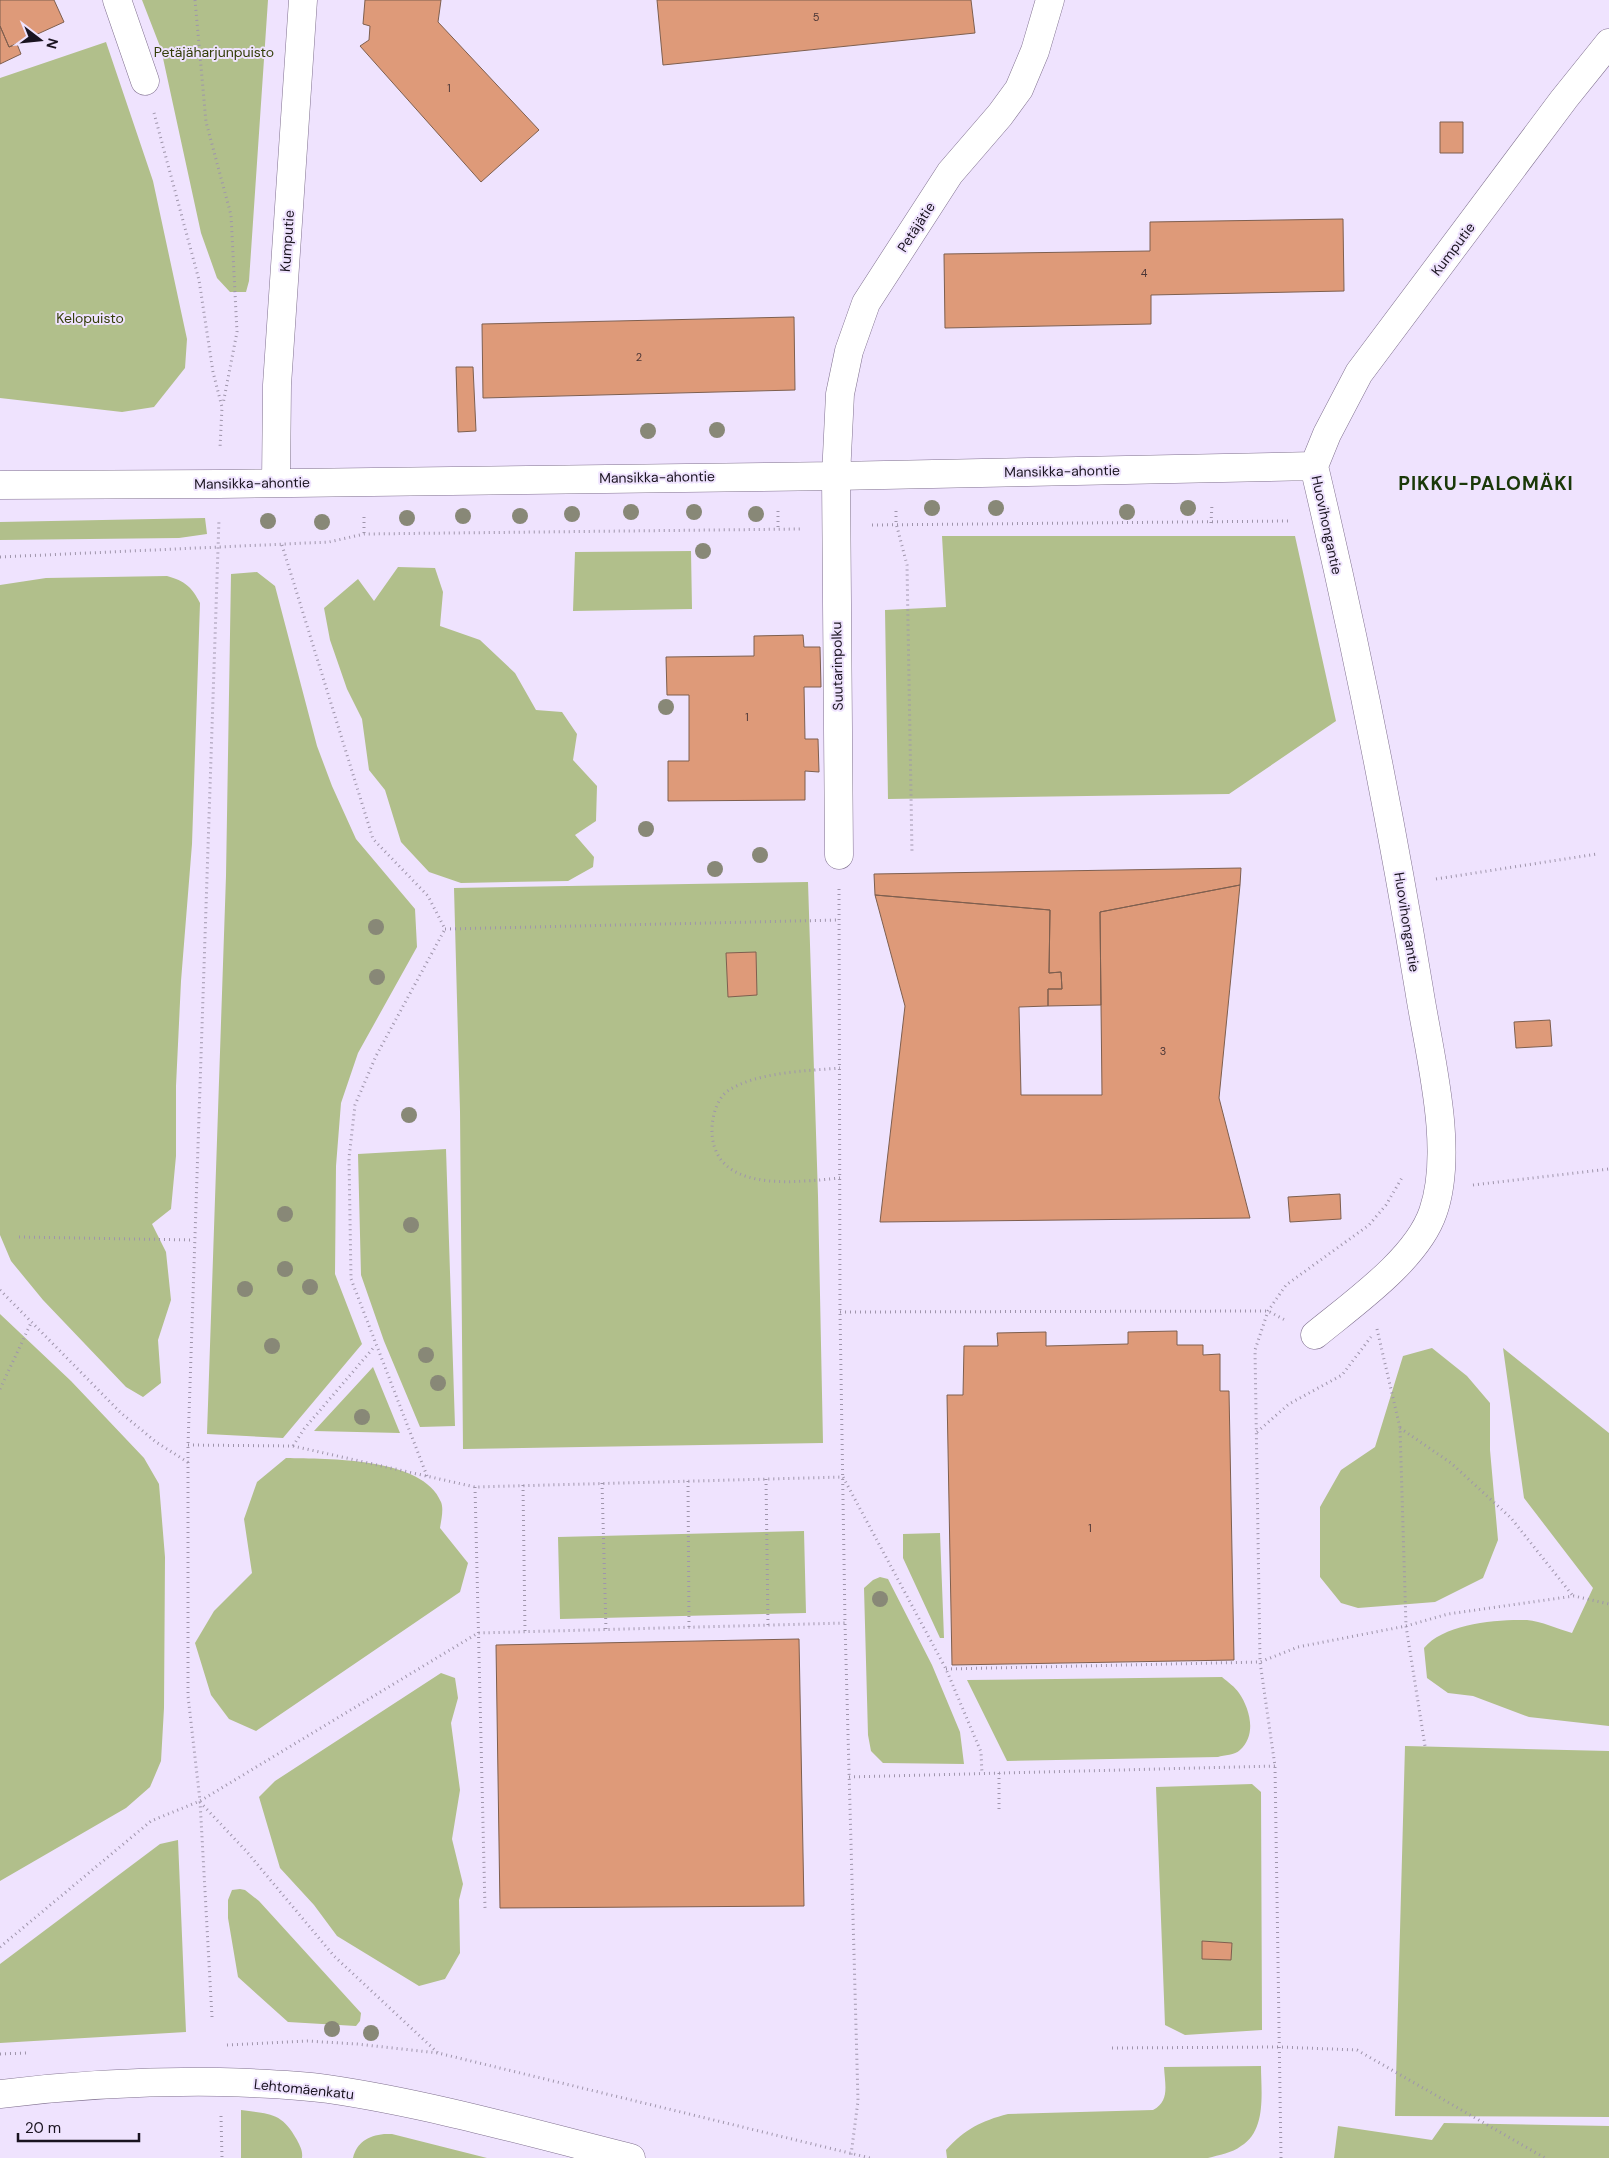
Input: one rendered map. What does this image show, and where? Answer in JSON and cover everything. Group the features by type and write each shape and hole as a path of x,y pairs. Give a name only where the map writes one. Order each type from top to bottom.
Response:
{"street":[{"path":"117,0 145,81"},
{"name":"Kumputie","path":"276,482 277,385 303,0"},
{"name":"Petäjätie","path":"836,476 840,394 856,327 866,304 950,174 1000,115 1019,89 1035,51 1050,0"},
{"name":"Kumputie","path":"1314,466 1327,434 1359,373 1564,98 1609,43"},
{"name":"Mansikka-ahontie","path":"0,485 836,476 1314,466"},
{"name":"Huovihongantie","path":"1314,466 1387,807 1439,1112 1442,1166 1434,1211 1418,1244 1366,1293 1315,1335"},
{"name":"Suutarinpolku","path":"836,476 839,856"},
{"name":"Lehtomäenkatu","path":"0,2094 75,2085 155,2081 280,2084 328,2089 446,2112 631,2158"}],"path":[{"path":"195,0 206,122 231,215 237,332 222,407 220,449"},
{"path":"145,81 199,280 213,372 222,407"},
{"path":"364,509 364,534"},
{"path":"212,2017 200,1801 188,1696 188,1445 219,514"},
{"path":"867,525 896,523 1297,521"},
{"path":"896,523 907,565 912,853"},
{"path":"0,557 218,546 282,545 329,542 364,534 806,529"},
{"path":"282,545 373,838 428,896 445,929"},
{"path":"1430,880 1597,854"},
{"path":"839,856 840,1312 845,1623 858,2100 851,2155"},
{"path":"445,929 839,920"},
{"path":"426,1476 375,1346 352,1279 349,1158 355,1105 376,1056 445,929"},
{"path":"840,1068 752,1079 727,1091 718,1102 713,1117 712,1134 716,1152 726,1167 742,1176 784,1182 840,1178"},
{"path":"1472,1185 1609,1169"},
{"path":"19,1237 194,1240"},
{"path":"0,1290 30,1323 122,1413 156,1442 189,1463"},
{"path":"1366,1293 1377,1330 1400,1428 1406,1626 1425,1746"},
{"path":"840,1312 1268,1311 1315,1335"},
{"path":"0,1389 30,1323"},
{"path":"1256,1432 1289,1404 1342,1376 1384,1323"},
{"path":"293,1446 304,1429 375,1346"},
{"path":"1400,1428 1451,1463 1511,1518 1574,1596"},
{"path":"188,1445 293,1446 475,1487 843,1476"},
{"path":"843,1476 946,1669 981,1752 982,1774"},
{"path":"766,1479 768,1626"},
{"path":"688,1481 689,1628"},
{"path":"602,1483 606,1630"},
{"path":"522,1485 524,1632"},
{"path":"475,1487 484,1908"},
{"path":"946,1669 1260,1662 1298,1647 1406,1626 1448,1614 1574,1596 1609,1604"},
{"path":"0,1947 151,1821 200,1801 478,1634 845,1623"},
{"path":"850,1777 1275,1766"},
{"path":"999,1773 999,1810"},
{"path":"200,1801 247,1852 334,1956 438,2053"},
{"path":"1112,2048 1279,2047 1357,2050 1544,2158"},
{"path":"220,2112 222,2158"}],"green space":[{"name":"Petäjäharjunpuisto","path":"142,0 268,0 249,281 246,292 230,292 217,278 201,233 161,49"},
{"name":"Kelopuisto","path":"106,42 153,181 187,339 185,368 154,407 122,412 0,398 0,78"},
{"path":"205,518 207,534 179,538 0,540 0,522"},
{"path":"942,536 1295,536 1336,721 1229,794 888,799 885,610 946,607"},
{"path":"691,551 692,609 573,611 575,552"},
{"path":"398,567 435,568 443,592 440,626 480,640 515,673 536,710 562,712 577,734 573,760 597,786 596,821 575,835 594,857 593,867 568,881 461,883 429,872 401,842 385,790 369,770 362,719 347,689 330,640 324,608 358,579 374,601"},
{"path":"257,572 275,586 317,746 332,786 356,839 415,909 417,947 358,1053 341,1103 336,1166 335,1274 362,1344 283,1438 207,1434 226,876 231,574"},
{"path":"167,576 187,585 200,603 192,844 181,981 176,1086 176,1156 171,1209 152,1224 166,1252 171,1300 158,1340 161,1383 143,1397 126,1387 43,1300 11,1261 0,1235 0,585 46,578"},
{"path":"808,882 818,1196 823,1443 463,1449 460,1111 454,888"},
{"path":"446,1149 455,1426 420,1427 384,1341 361,1275 358,1154"},
{"path":"0,1314 71,1381 144,1458 159,1484 165,1557 164,1708 161,1761 150,1787 126,1808 0,1881"},
{"path":"1432,1348 1467,1376 1490,1403 1490,1450 1498,1540 1483,1578 1435,1602 1358,1608 1341,1603 1320,1577 1320,1507 1341,1470 1375,1447 1403,1356"},
{"path":"1503,1348 1609,1433 1609,1726 1529,1717 1473,1696 1448,1693 1427,1678 1424,1648 1444,1633 1457,1628 1486,1622 1527,1620 1572,1633 1593,1588 1524,1498"},
{"path":"373,1367 400,1433 314,1431"},
{"path":"286,1458 348,1460 395,1469 415,1476 431,1487 441,1502 440,1528 468,1563 460,1592 256,1731 229,1719 211,1695 195,1643 214,1611 252,1573 244,1519 257,1482"},
{"path":"804,1531 806,1613 560,1619 558,1537"},
{"path":"940,1533 944,1638 940,1638 903,1558 903,1534"},
{"path":"880,1577 888,1579 932,1665 960,1732 964,1764 883,1763 871,1751 868,1735 864,1588"},
{"path":"441,1673 455,1678 458,1698 451,1723 460,1790 452,1839 463,1884 459,1900 460,1953 445,1979 419,1986 337,1936 314,1905 280,1868 259,1797 275,1781"},
{"path":"1222,1677 1239,1693 1249,1714 1249,1737 1240,1750 1235,1753 1218,1757 1007,1761 967,1680"},
{"path":"1405,1746 1609,1751 1609,2117 1395,2116"},
{"path":"1252,1784 1261,1792 1262,2030 1185,2035 1165,2025 1156,1787"},
{"path":"178,1840 186,2032 0,2043 0,1964 160,1844"},
{"path":"232,1890 245,1890 259,1901 361,2013 360,2021 356,2026 288,2022 238,1977 228,1918 228,1900"},
{"path":"1261,2066 1262,2099 1259,2121 1249,2139 1241,2146 1225,2154 1208,2158 947,2158 946,2150 960,2136 982,2123 1008,2114 1153,2110 1162,2102 1164,2097 1164,2067"},
{"path":"241,2110 268,2114 280,2119 286,2124 297,2140 302,2151 302,2158 241,2158"},
{"path":"1444,2123 1609,2126 1609,2158 1334,2158 1338,2126 1432,2140"},
{"path":"392,2134 487,2158 353,2158 360,2144 368,2138"}],"building":[{"path":"0,0 54,0 64,22 9,47 0,26"},
{"path":"365,0 441,0 438,22 539,130 481,182 360,46 369,40 370,26 363,24"},
{"path":"657,0 971,0 975,33 663,65"},
{"path":"0,26 9,47 17,44 21,54 0,64"},
{"path":"1440,122 1463,122 1463,153 1440,153"},
{"path":"1343,219 1344,291 1151,295 1151,324 945,328 944,254 1150,251 1150,222"},
{"path":"794,317 795,390 483,398 482,324"},
{"path":"456,367 473,367 476,431 458,432"},
{"path":"803,635 804,647 820,647 821,687 804,687 805,739 818,739 819,772 805,771 805,800 668,801 668,761 689,761 689,695 667,695 666,657 754,656 754,636"},
{"path":"1241,868 1240,885 1100,912 1101,1005 1048,1006 1048,989 1062,989 1061,972 1049,973 1050,910 875,895 874,874"},
{"path":"1240,885 1219,1098 1250,1218 880,1222 905,1006 875,895 1050,910 1049,973 1061,972 1062,989 1048,989 1048,1006 1019,1007 1021,1095 1102,1095 1100,912"},
{"path":"756,952 757,995 728,997 726,953"},
{"path":"1550,1020 1552,1046 1516,1048 1514,1022"},
{"path":"1340,1194 1341,1219 1290,1222 1288,1197"},
{"path":"1177,1331 1177,1345 1203,1345 1203,1355 1220,1354 1220,1391 1229,1391 1234,1660 952,1665 947,1395 963,1395 964,1346 998,1346 997,1333 1046,1332 1046,1346 1128,1344 1128,1332"},
{"path":"799,1639 804,1906 500,1908 496,1645"},
{"path":"1202,1941 1232,1943 1231,1960 1202,1959"}],"district":[{"name":"PIKKU-PALOMÄKI","path":"1486,483"}]}
